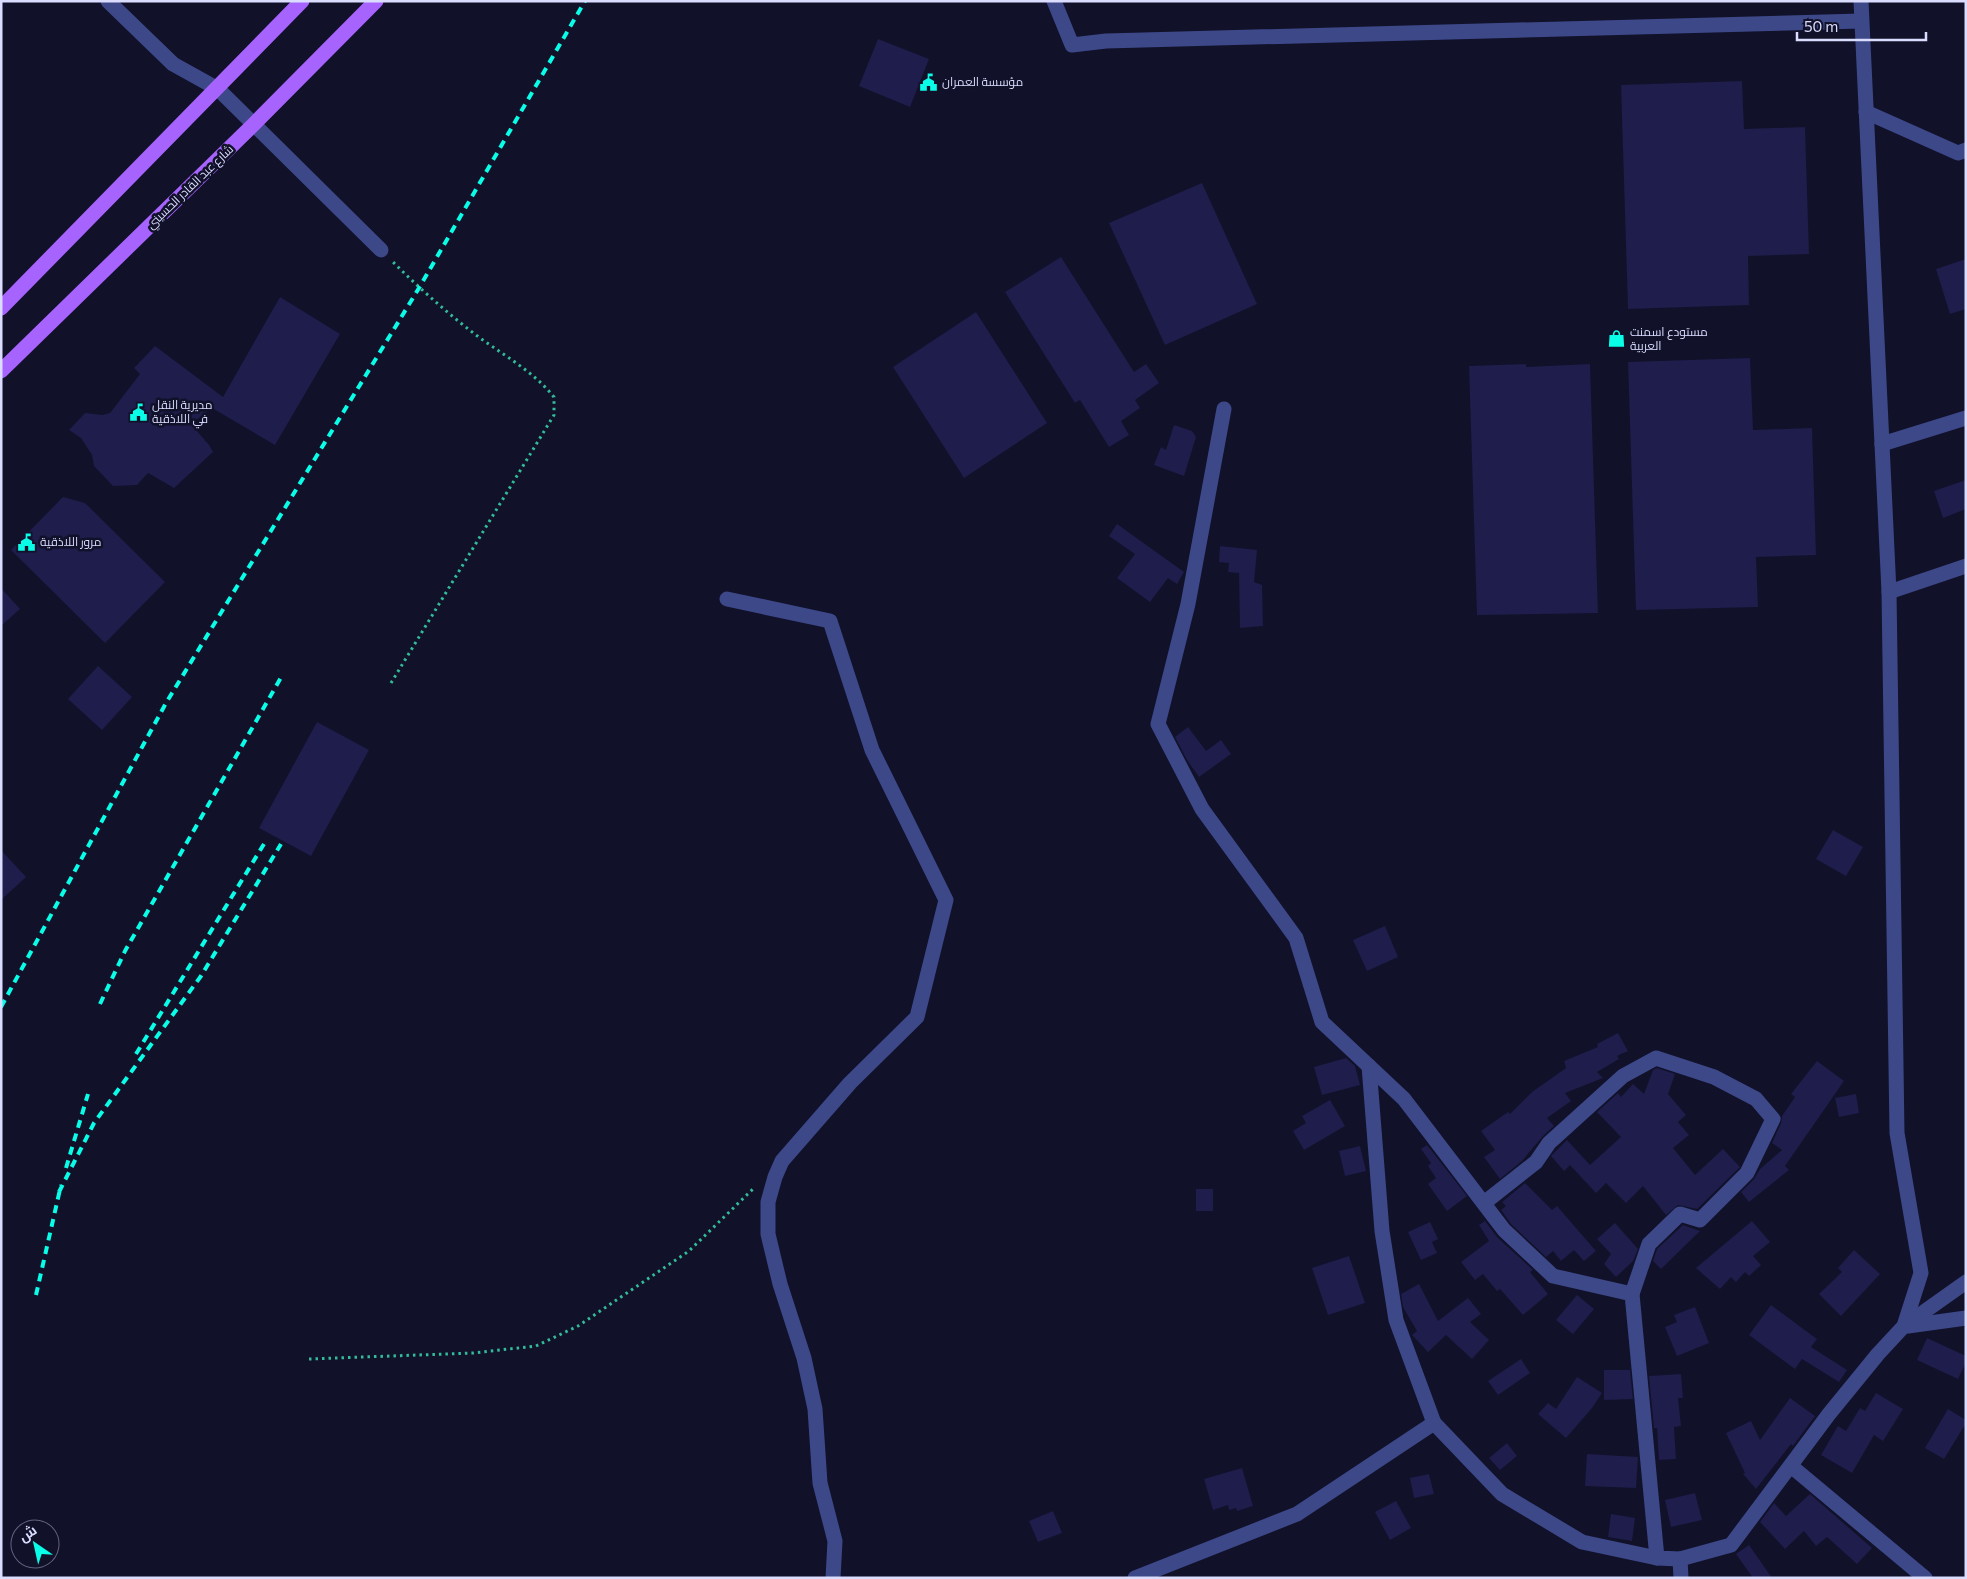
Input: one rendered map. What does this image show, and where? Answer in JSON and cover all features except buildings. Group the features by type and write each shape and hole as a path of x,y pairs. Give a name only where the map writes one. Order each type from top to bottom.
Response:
{"main road":[{"path":"1,308 218,89 302,1"},
{"name":"شارع عبد القادر الحسيني","path":"1,371 254,124 376,1"}],"street":[{"path":"108,1 174,64 218,89 381,250"},
{"path":"1054,1 1072,46 1106,41 1861,21"},
{"path":"1861,1 1889,592 1897,1133 1921,1273 1904,1326"},
{"path":"1866,112 1958,153 1966,150"},
{"path":"1224,410 1188,604 1158,724 1202,808 1296,938 1322,1022 1404,1099 1504,1230 1553,1276 1632,1294"},
{"path":"1882,444 1966,418"},
{"path":"1889,592 1966,566"},
{"path":"728,598 830,621 872,750 946,900 917,1017 850,1083 782,1161 768,1202 768,1234 780,1284 804,1358 815,1409 820,1483 835,1541 833,1578"},
{"path":"1484,1203 1536,1162 1549,1143 1623,1076 1656,1058 1714,1077 1756,1099 1773,1119 1747,1173 1700,1220 1680,1214 1649,1244 1632,1294 1657,1558"},
{"path":"1368,1066 1382,1231 1396,1320 1434,1422 1502,1494 1582,1542 1657,1558 1680,1559 1731,1545 1829,1414 1878,1354 1904,1326 1966,1282"},
{"path":"1904,1326 1966,1318"},
{"path":"1139,1577 1297,1514 1434,1422"},
{"path":"1791,1466 1924,1578"},
{"path":"1680,1559 1681,1578"}],"path":[{"path":"381,250 419,288 476,335 541,381 554,397 554,415 391,683"},
{"path":"308,1358 473,1353 536,1346 578,1326 689,1251 761,1182"}],"railway":[{"path":"1,1007 166,703 419,288 585,1"},
{"path":"100,1004 125,951 283,674"},
{"path":"136,1054 267,839"},
{"path":"59,1192 94,1123 201,976 281,844"},
{"path":"66,1168 88,1094"},
{"path":"36,1295 61,1185"}],"place":[{"name":"مؤسسة العمران","path":"928,82"},
{"name":"مستودع اسمنت العربية","path":"1616,339"},
{"name":"مديرية النقل في اللاذقية","path":"138,412"},
{"name":"مرور اللاذقية","path":"26,542"}]}
